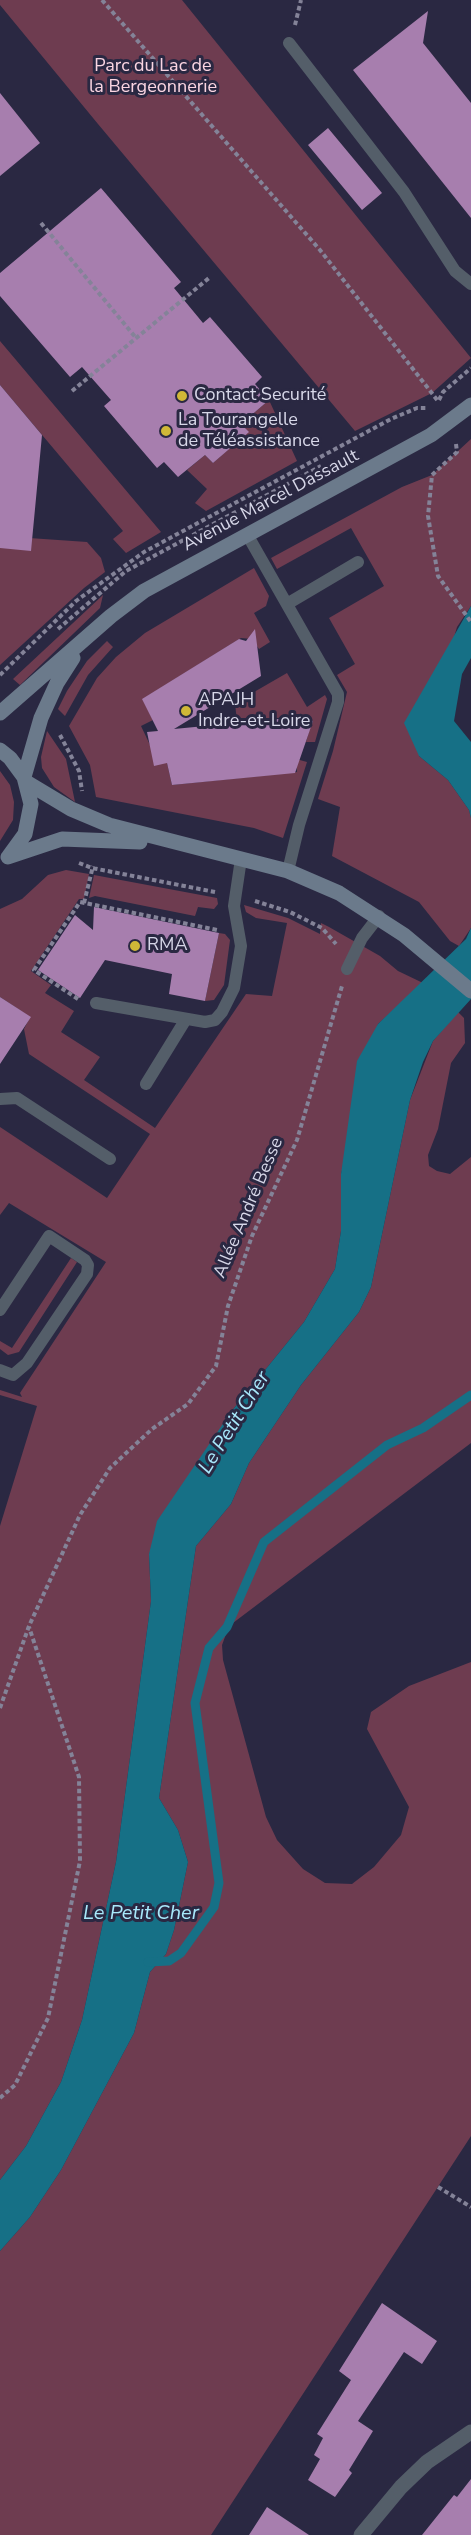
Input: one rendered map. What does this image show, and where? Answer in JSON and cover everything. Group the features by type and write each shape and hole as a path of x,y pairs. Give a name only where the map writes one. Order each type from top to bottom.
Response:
{"street":[{"name":"Avenue Marcel Dassault","path":"0,713 144,591 431,435 471,405"},
{"name":"Avenue Marcel Dassault","path":"25,779 34,735 57,682 92,633"},
{"path":"0,750 25,779 70,808 109,825 188,848 288,871 339,893 379,916 471,991"},
{"path":"4,860 20,843 28,826 31,804 25,779"},
{"path":"4,860 62,839 107,839 188,848"},
{"path":"361,2535 401,2487 427,2462 471,2432"}],"lane":[{"path":"289,43 404,192 455,271 471,284"},
{"path":"248,536 335,688 338,702 299,825 288,871"},
{"path":"286,604 358,562"},
{"path":"96,1003 205,1022 215,1020 222,1012 234,988 241,935 234,906 241,859"},
{"path":"347,969 362,938 379,916"},
{"path":"146,1084 186,1019"},
{"path":"0,1099 17,1098 110,1159"},
{"path":"0,1310 49,1236 85,1260 89,1269 27,1363 13,1375 0,1370"}],"path":[{"path":"0,675 76,601 137,556 391,419 438,402 320,250 102,0"},
{"path":"41,223 136,338"},
{"path":"72,391 209,278"},
{"path":"456,444 457,452 432,475 428,516 438,576 471,622"},
{"path":"84,903 94,858"},
{"path":"96,1003 78,999 34,970 80,902 241,935"},
{"name":"Allée André Besse","path":"0,1708 29,1626 80,1515 110,1468 152,1429 188,1404 216,1366 228,1306 252,1236 297,1140 347,969"},
{"path":"0,2098 15,2085 48,2018 80,1861 79,1777 29,1626"},
{"path":"438,2187 471,2207"}],"green space":[{"name":"Parc du Lac de la Bergeonnerie","path":"0,0 182,0 471,358 432,393 355,431 98,124 0,5"},
{"path":"0,341 161,532 126,553 113,539 123,531 0,385"},
{"path":"269,400 297,461 206,511 195,503 207,489 187,470 205,455 213,463 248,432 241,424"},
{"path":"471,439 471,606 457,627 419,756 448,780 469,810 471,818 471,928 459,946 450,941 419,902 332,856 340,807 318,799 333,751 347,692 337,675 355,664 329,618 384,586 351,528 277,569 271,558 402,487 432,475"},
{"path":"0,536 87,542 101,558 105,572 84,588 0,665"},
{"path":"254,568 269,596 266,606 254,613 270,642 259,649 252,639 241,638 143,699 153,720 141,726 150,745 167,763 172,785 297,772 296,759 307,762 283,838 254,828 96,797 90,765 69,726 97,678 116,657 145,633"},
{"path":"103,595 100,608 20,685 13,679"},
{"path":"107,641 113,647 88,675 65,716 58,709 67,691 87,661"},
{"path":"287,673 307,707 325,695 327,699 315,742 306,742 311,724 301,717 250,719 250,733 228,735 227,723 237,722 235,703"},
{"path":"47,731 66,759 75,802 54,787 42,768 41,757"},
{"path":"0,771 10,785 14,802 13,820 0,841"},
{"path":"66,870 89,874 84,899 79,899 31,971 51,985 45,993 74,1011 61,1032 100,1057 84,1080 155,1128 246,994 272,996 287,923 256,918 246,912 244,905 288,918 320,934 321,923 380,956 398,971 423,983 378,1024 341,1174 341,1231 335,1269 304,1322 231,1412 149,1554 151,1601 116,1862 82,2020 61,2082 26,2146 0,2180 0,1526 37,1406 0,1395 0,1390 22,1397 20,1393 106,1262 9,1203 0,1215 0,1127 107,1198 150,1134 29,1054 24,1029 30,1017 0,997 0,909 22,899 48,875"},
{"path":"94,875 217,898 218,904 214,909 198,907 195,916 95,896 89,898"},
{"path":"219,933 225,934 230,940 224,985 214,1000 205,1001"},
{"path":"458,1012 464,1018 465,1043 451,1063 438,1129 428,1155 429,1166 437,1171 450,1174 471,1157 471,1443 229,1626 222,1645 223,1660 266,1817 277,1840 303,1869 325,1883 352,1884 374,1867 401,1835 409,1807 367,1729 371,1712 409,1686 471,1662 471,2136 211,2535 0,2535 0,2251 30,2217 61,2170 134,2033 150,1972 166,1954 174,1930 188,1862 178,1830 159,1798 196,1546 231,1504 249,1463 301,1385 359,1312 371,1287 410,1100 433,1041"},
{"path":"71,1258 77,1262 19,1352 8,1355 0,1349 0,1341 12,1348"}],"water":[{"path":"471,606 471,658 462,674 454,721 471,742 471,818 469,810 448,780 419,756 404,723"},
{"name":"Le Petit Cher","path":"471,928 471,999 433,1041 423,1062 410,1100 371,1287 359,1312 301,1385 249,1463 231,1504 196,1546 159,1798 178,1830 188,1862 174,1930 166,1954 150,1972 134,2033 61,2170 30,2217 0,2251 0,2180 26,2146 61,2082 82,2020 116,1862 151,1601 149,1554 157,1521 231,1412 304,1322 335,1269 341,1231 341,1174 357,1061 378,1024 466,939"}],"building":[{"path":"428,11 423,43 471,103 471,218 353,70"},
{"path":"0,93 40,143 0,176"},
{"path":"328,128 382,193 362,210 308,145"},
{"path":"101,188 181,282 174,288 203,323 210,317 262,377 255,384 269,400 241,424 249,432 213,463 205,455 178,477 164,462 157,468 104,406 111,400 82,367 70,377 0,296 0,273"},
{"path":"0,385 42,435 31,551 0,548"},
{"name":"APAJH Indre-et-Loire","path":"255,629 261,676 174,729 299,717 313,721 295,773 172,785 167,763 154,766 147,732 158,731 142,699 239,639 246,641"},
{"name":"RMA","path":"94,907 219,933 205,1001 169,994 172,974 105,960 80,998 38,970 75,915 93,930"},
{"path":"0,997 31,1017 0,1064"},
{"path":"382,2303 437,2341 422,2364 404,2352 358,2421 373,2431 349,2470 352,2473 335,2497 308,2480 320,2459 314,2455 323,2438 317,2434 351,2380 339,2371"},
{"path":"471,2479 471,2535 422,2535 454,2495 457,2497"},
{"path":"267,2507 309,2535 249,2535"}],"waterway":[{"path":"148,1962 169,1961 181,1953 214,1907 219,1883 195,1703 209,1648 227,1627 264,1542 387,1445 423,1428 471,1395"}],"place":[{"name":"Contact Securité","path":"182,396"},
{"name":"La Tourangelle de Téléassistance","path":"166,431"},
{"name":"APAJH Indre-et-Loire","path":"186,711"},
{"name":"RMA","path":"135,946"}]}
